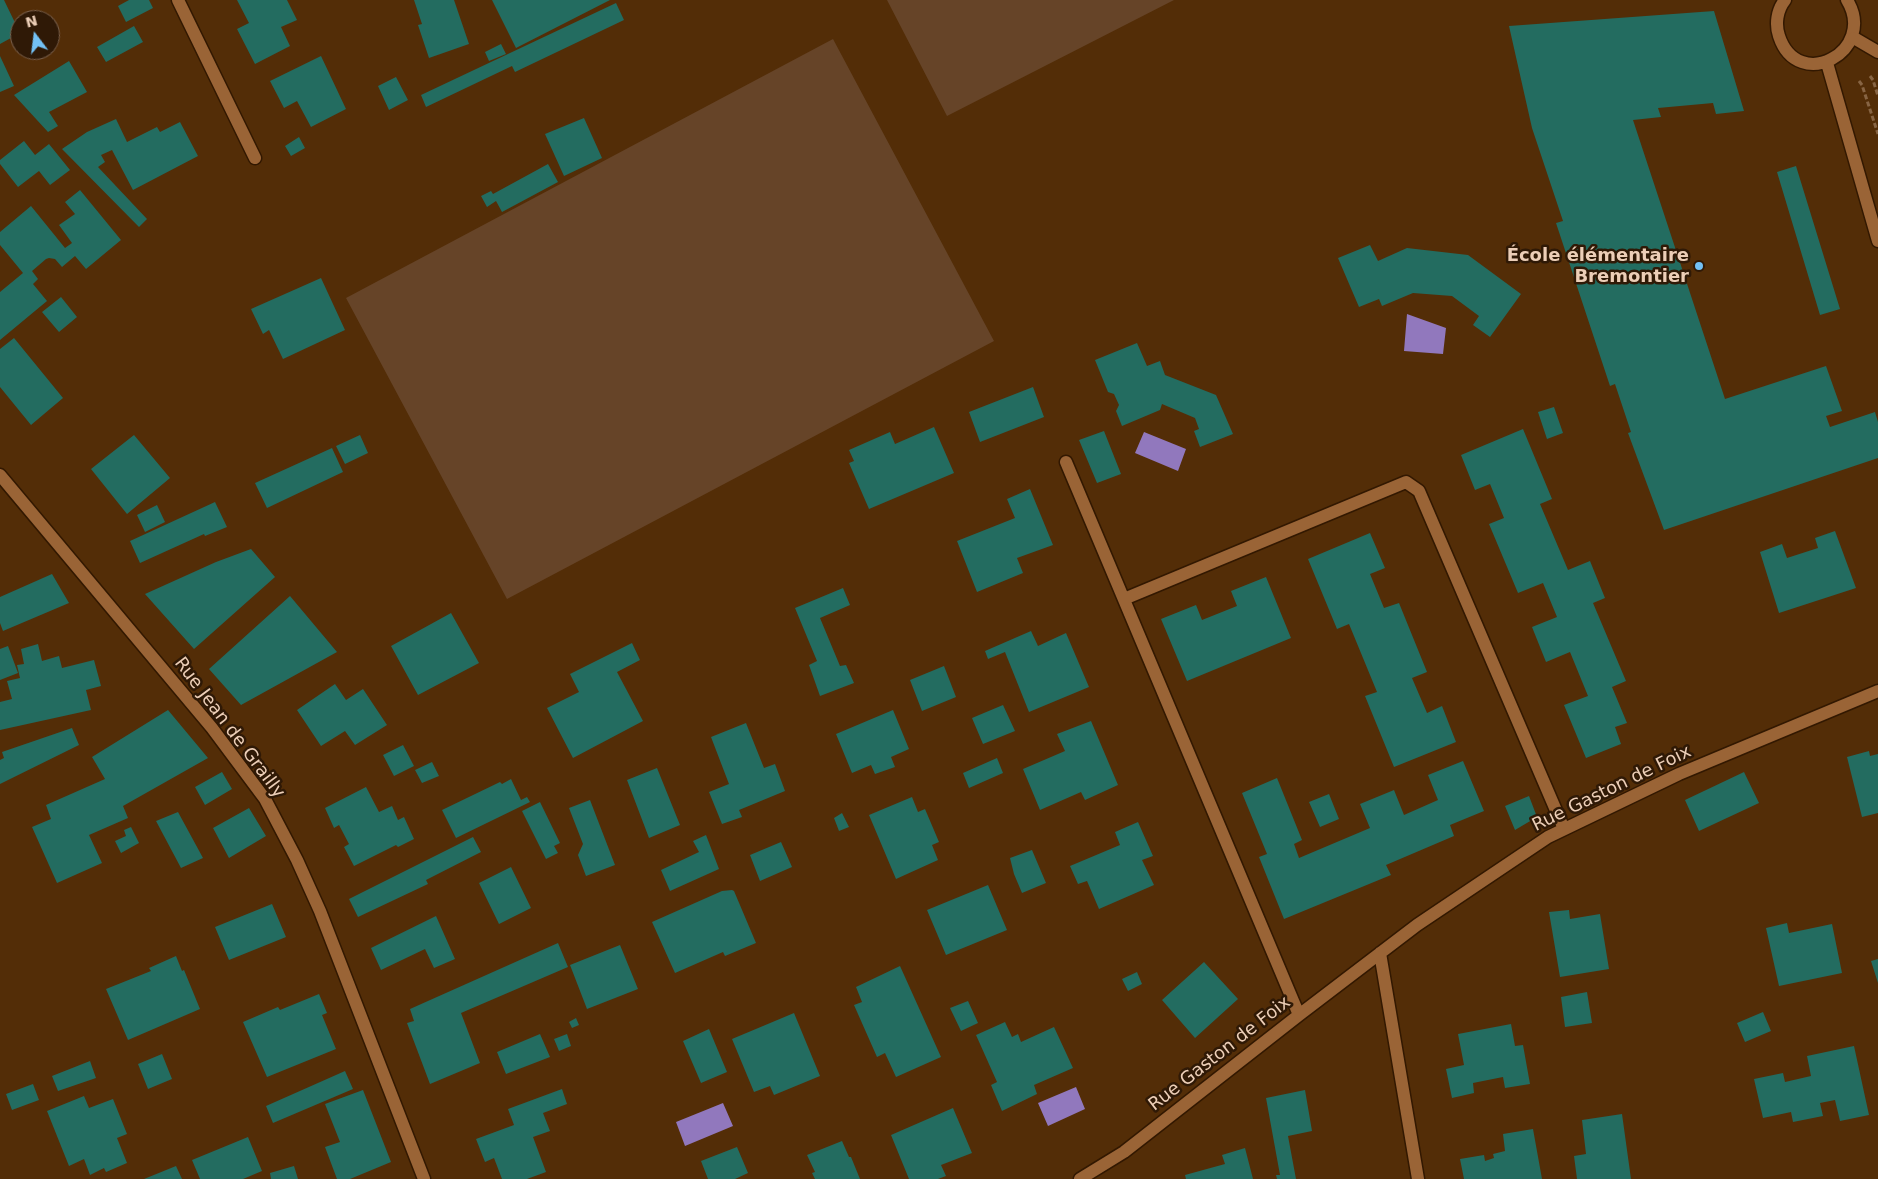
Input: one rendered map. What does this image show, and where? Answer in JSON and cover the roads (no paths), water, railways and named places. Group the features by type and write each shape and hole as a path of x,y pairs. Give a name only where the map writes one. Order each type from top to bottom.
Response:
{"street":[{"path":"178,0 255,158"},
{"path":"1785,0 1777,16 1777,30 1781,42 1789,54 1800,61 1813,64 1827,63 1839,57 1848,49 1854,38 1856,25 1854,12 1847,0"},
{"path":"1854,38 1878,52"},
{"path":"1827,63 1878,240"},
{"path":"1066,462 1299,1015"},
{"name":"Rue Jean de Grailly","path":"0,476 212,728 265,799 297,860 320,911 424,1179"},
{"path":"1124,599 1406,482 1419,491 1564,829"},
{"name":"Rue Gaston de Foix","path":"1080,1179 1124,1152 1417,925 1548,837 1679,774 1878,691"},
{"path":"1380,953 1418,1179"}],"place":[{"name":"École élémentaire Bremontier","path":"1699,266"}]}
